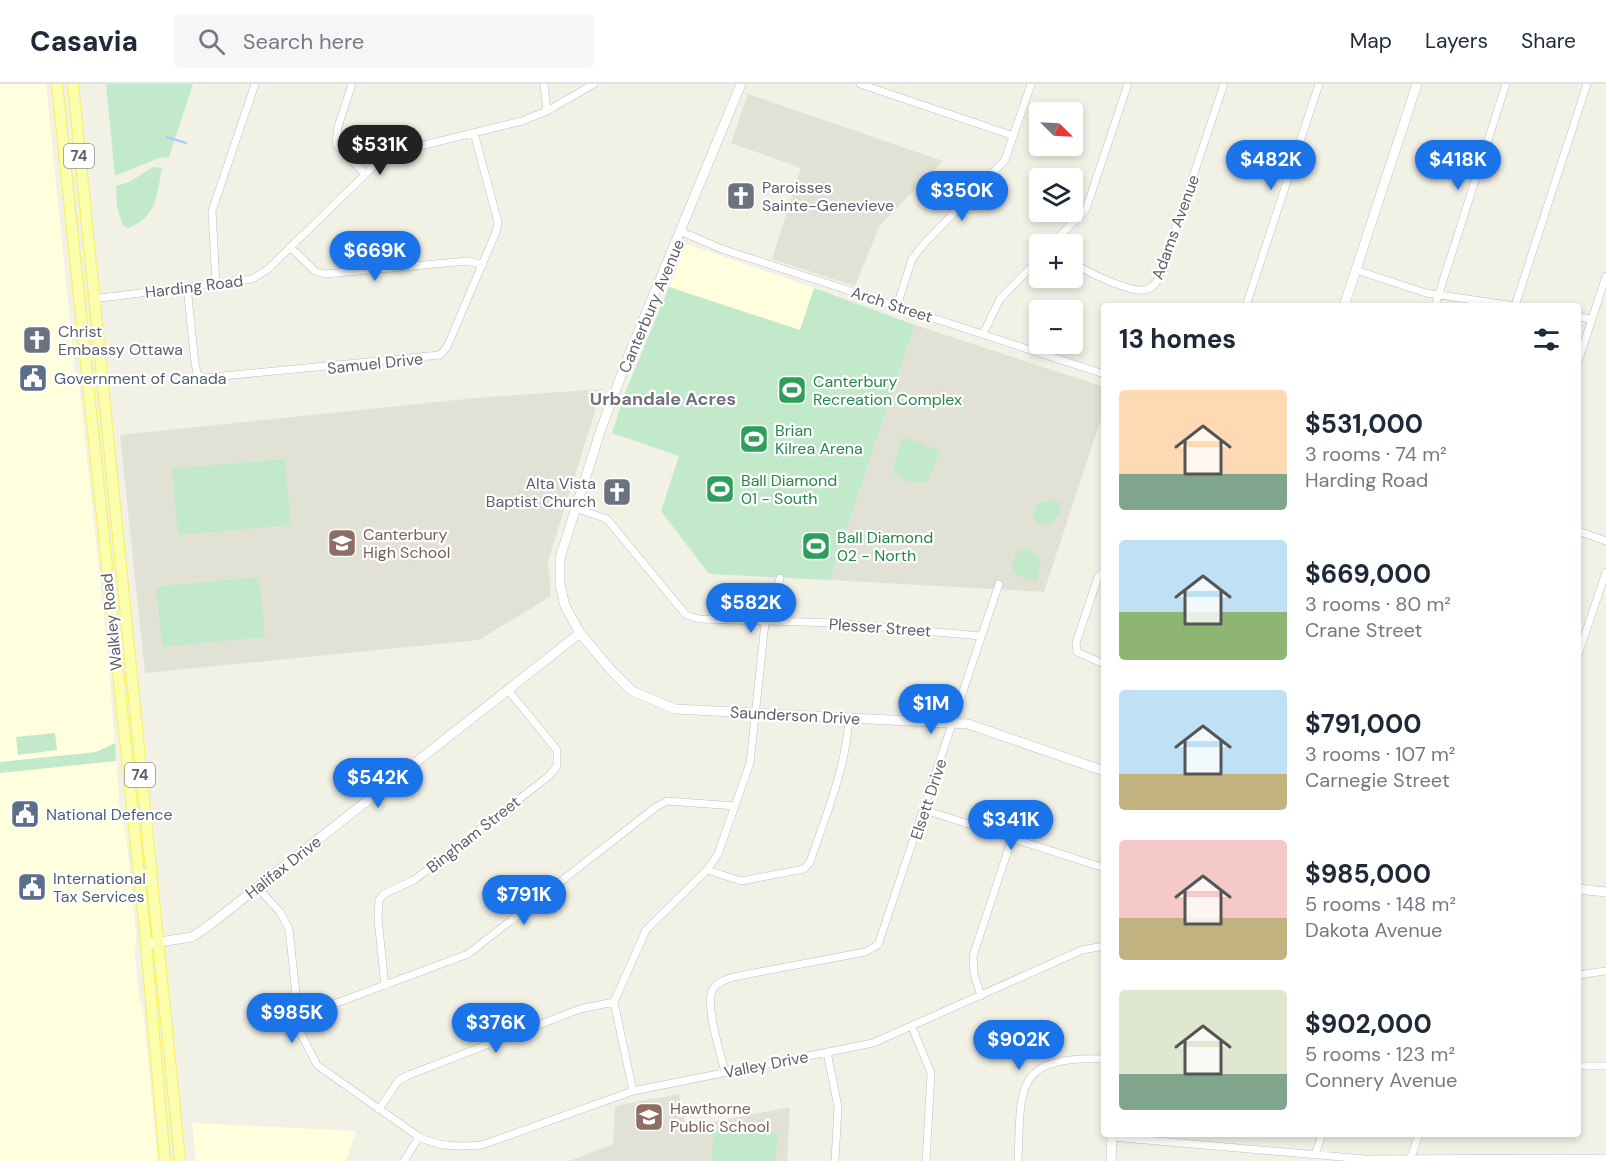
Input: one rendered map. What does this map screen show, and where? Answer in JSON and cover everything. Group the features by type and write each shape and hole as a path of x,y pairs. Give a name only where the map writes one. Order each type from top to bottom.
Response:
{"main road":[{"name":"Walkley Road","path":"57,84 125,761 146,944 165,1161"},
{"name":"Walkley Road","path":"73,84 92,299 180,1161"},
{"path":"65,172 80,171"},
{"path":"80,299 92,299"},
{"path":"82,337 96,336"},
{"path":"96,467 109,465"},
{"path":"110,609 123,607"},
{"path":"125,761 139,758"},
{"path":"132,826 145,824"},
{"path":"163,1139 177,1137"}],"street":[{"path":"216,285 212,211 255,84"},
{"path":"352,84 338,127 336,144 364,173"},
{"path":"544,84 547,111"},
{"name":"Harding Road","path":"92,299 252,279 267,270 364,173 380,160 396,152 522,121 547,111 594,84"},
{"name":"Canterbury Avenue","path":"580,633 565,606 560,585 560,558 575,508 630,352 682,232 741,84"},
{"path":"860,84 1014,136"},
{"path":"897,306 912,259 1005,160 1031,84"},
{"path":"1063,234 1086,209 1128,84"},
{"name":"Adams Avenue","path":"1083,269 1136,289 1145,290 1153,287 1159,279 1224,84"},
{"path":"1247,303 1319,84"},
{"path":"1345,303 1417,84"},
{"path":"1436,303 1506,84"},
{"path":"1516,303 1587,84"},
{"name":"Samuel Drive","path":"188,287 197,373 203,378 213,379 440,355 447,347 483,265 498,222 474,133"},
{"name":"Arch Street","path":"682,232 722,249 1101,373"},
{"path":"290,247 315,271 325,274 468,261 483,265"},
{"path":"983,334 1000,298 1029,269"},
{"path":"1356,270 1438,295 1494,303"},
{"path":"1581,353 1606,276"},
{"path":"1581,317 1592,319"},
{"name":"Plesser Street","path":"575,508 607,519 686,615 699,619 835,623 981,636"},
{"path":"1581,532 1606,541"},
{"path":"1581,646 1606,572"},
{"path":"1101,574 1076,643 1077,652 1101,663"},
{"path":"633,1091 614,1002 646,930 707,870 718,854 750,763 765,622 780,578"},
{"name":"Elsett Drive","path":"725,1072 710,1003 711,991 717,984 733,977 865,952 878,945 999,584"},
{"name":"Halifax Drive","path":"146,944 192,937 580,633"},
{"name":"Saunderson Drive","path":"580,633 632,691 675,709 968,724 1101,770"},
{"name":"Bingham Street","path":"385,986 378,919 379,900 384,894 414,880 549,776 557,766 557,750 508,690"},
{"path":"707,870 741,881 804,869 810,862 842,767 847,746 849,718"},
{"path":"299,1017 468,954 656,807 667,801 735,806"},
{"path":"925,810 1101,867"},
{"path":"981,996 974,974 973,956 1012,838"},
{"name":"Valley Drive","path":"257,886 280,912 289,928 292,985 300,1032 318,1065 419,1137 449,1146 482,1145 633,1091 873,1042 912,1027 1082,950 1101,947"},
{"path":"1581,889 1606,892"},
{"path":"1581,975 1606,971"},
{"path":"379,1109 399,1080 409,1075 580,1009 614,1002"},
{"path":"912,1027 931,1073 926,1161"},
{"path":"827,1052 838,1107 835,1161"},
{"path":"1018,1161 1020,1100 1024,1083 1038,1070 1063,1059 1101,1059"},
{"path":"1581,1066 1606,1066"},
{"path":"404,1161 419,1137"},
{"path":"1111,1161 1112,1137"},
{"path":"1132,1137 1315,1155 1410,1160 1606,1158"},
{"path":"1315,1155 1321,1137"},
{"path":"1410,1160 1418,1137"}],"shaded area":[{"path":"0,84 46,84 75,371 79,383 108,656 120,811 126,835 136,932 135,956 139,996 143,1009 158,1161 0,1161"},
{"path":"106,84 193,84 169,157 159,158 115,176"},
{"path":"748,94 943,161 880,225 855,286 772,259 801,168 731,143"},
{"path":"153,167 162,168 154,204 145,218 138,223 128,228 123,226 117,207 116,186 129,182"},
{"path":"687,244 814,288 800,331 669,287"},
{"path":"669,287 800,330 814,288 915,325 830,580 709,574 661,511 679,456 612,433 625,393"},
{"path":"915,325 1101,386 1101,419 1044,592 830,580"},
{"name":"Canterbury High School","path":"602,389 548,561 551,596 479,640 145,673 120,435 475,398"},
{"path":"903,436 940,451 928,481 918,483 908,481 892,471"},
{"path":"285,459 291,525 178,535 172,469"},
{"path":"1050,499 1061,503 1059,516 1056,515 1053,523 1048,525 1036,523 1033,517 1036,505"},
{"path":"1024,549 1031,550 1041,561 1037,581 1034,582 1016,574 1012,567 1016,553"},
{"path":"259,577 265,637 162,647 156,587"},
{"path":"55,733 57,750 18,755 16,737"},
{"path":"115,743 116,761 0,773 0,762 96,752"},
{"name":"Hawthorne Public School","path":"679,1094 686,1127 790,1107 787,1161 569,1161 613,1144 615,1106"},
{"path":"192,1123 356,1131 346,1161 196,1161"},
{"path":"713,1130 777,1132 776,1161 712,1161"}],"waterway":[{"path":"167,137 186,143"}],"place":[{"name":"Paroisses Sainte-Genevieve","path":"741,196"},
{"name":"Christ Embassy Ottawa","path":"37,340"},
{"name":"Government of Canada","path":"33,378"},
{"name":"Canterbury Recreation Complex","path":"792,390"},
{"name":"Brian Kilrea Arena","path":"754,439"},
{"name":"Ball Diamond 01 - South","path":"720,489"},
{"name":"Alta Vista Baptist Church","path":"617,492"},
{"name":"Canterbury High School","path":"342,543"},
{"name":"Ball Diamond 02 - North","path":"816,546"},
{"name":"National Defence","path":"25,814"},
{"name":"International Tax Services","path":"32,887"},
{"name":"Hawthorne Public School","path":"649,1117"}],"district":[{"name":"Urbandale Acres","path":"663,399"}]}
